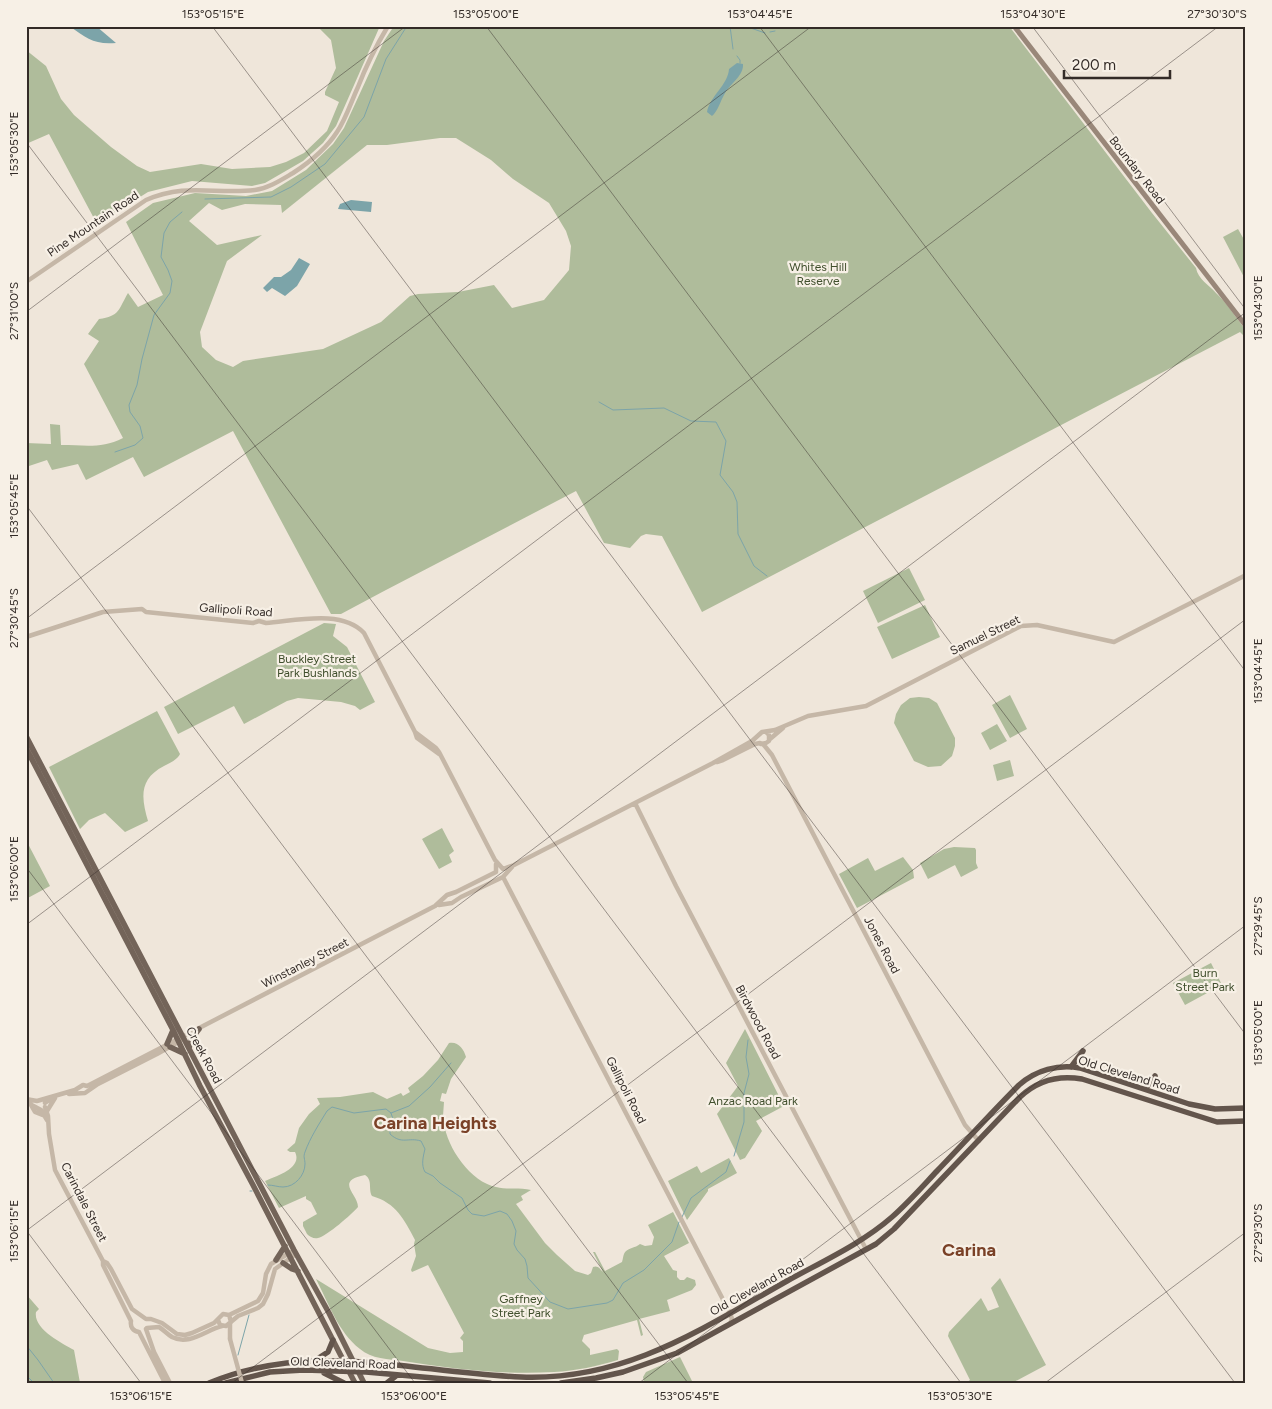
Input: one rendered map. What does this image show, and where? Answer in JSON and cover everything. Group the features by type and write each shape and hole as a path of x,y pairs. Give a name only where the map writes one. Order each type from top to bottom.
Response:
{"highway":[{"path":"1071,1067 1083,1051"},
{"name":"Old Cleveland Road","path":"209,1383 262,1366 296,1361 372,1362 509,1377 541,1377 569,1376 607,1368 644,1357 673,1344 861,1240 899,1211 1026,1080 1046,1070 1071,1067 1080,1068 1204,1108 1214,1110 1246,1108"},
{"path":"1145,1089 1155,1076"},
{"name":"Old Cleveland Road","path":"561,1383 596,1378 637,1368 683,1350 866,1249 894,1230 1027,1091 1049,1080 1063,1077 1082,1079 1217,1122 1246,1121"},
{"path":"314,1361 328,1352 333,1340"},
{"name":"Old Cleveland Road","path":"226,1383 256,1375 304,1370 349,1371 490,1383"},
{"path":"321,1371 344,1383"},
{"path":"387,1383 396,1375"}],"main road":[{"name":"Boundary Road","path":"1014,26 1246,326"},
{"name":"Creek Road","path":"26,736 180,1039 206,1098 329,1313 364,1383"},
{"name":"Creek Road","path":"26,748 173,1030 189,1048 256,1184"},
{"path":"189,1048 192,1038 199,1028"},
{"path":"173,1030 169,1046 185,1054"},
{"name":"Creek Road","path":"261,1192 286,1246 293,1253 298,1271 355,1383"},
{"path":"276,1260 286,1246"},
{"path":"283,1263 292,1270 298,1271"}],"street":[{"name":"Pine Mountain Road","path":"26,282 146,200 155,196 195,189 256,190 276,183 298,170 320,153 338,132 377,44 388,26"},
{"name":"Samuel Street","path":"757,737 762,732 808,716 866,706 1025,625 1037,625 1114,642 1246,575"},
{"name":"Gallipoli Road","path":"26,637 103,612 142,610 154,613 266,623 328,618 344,620 353,624 364,634 415,732 436,748 499,870"},
{"name":"Samuel Street","path":"761,744 769,740 788,724"},
{"name":"Jones Road","path":"766,732 772,756"},
{"name":"Jones Road","path":"757,737 772,756 965,1125 979,1140"},
{"name":"Winstanley Street","path":"80,1090 83,1084 87,1088 169,1046 199,1028 435,906 450,894 499,870 514,865 713,763 757,737"},
{"name":"Winstanley Street","path":"713,763 755,744 761,744"},
{"name":"Birdwood Road","path":"635,803 680,894 866,1249"},
{"name":"Winstanley Street","path":"435,906 449,904 503,876 514,865"},
{"path":"499,870 503,876"},
{"path":"499,870 497,876 503,876"},
{"name":"Gallipoli Road","path":"503,876 730,1313"},
{"path":"450,894 454,896 454,901"},
{"path":"445,898 445,901 449,904"},
{"path":"39,1107 56,1096 80,1090"},
{"path":"39,1107 80,1090"},
{"path":"39,1107 56,1096"},
{"name":"Carindale Street","path":"39,1107 55,1170 103,1261 103,1265 131,1321"},
{"path":"139,1332 146,1328 159,1327 172,1336 185,1340 213,1328 227,1325 238,1314 258,1301 263,1293 267,1270 276,1260 293,1253"},
{"path":"165,1383 139,1332 132,1329 131,1321 134,1317 140,1315 146,1319 158,1322 174,1333 185,1335 218,1320 221,1314 238,1314 258,1308 267,1298 273,1272 293,1253"},
{"name":"Carindale Street","path":"103,1261 111,1269 131,1308 140,1315"},
{"path":"730,1313 742,1318"},
{"path":"730,1313 732,1319 730,1324"},
{"path":"229,1315 227,1325 242,1383"},
{"path":"146,1319 148,1323 146,1328 154,1352 170,1383"},
{"path":"218,1320 227,1325"}],"green space":[{"path":"317,26 380,26 336,126 323,143 303,161 265,183 252,186 192,181 148,192 97,224 49,134 26,144 26,50 46,66 61,99 74,115 111,147 137,166 150,172 201,164 232,169 270,167 286,162 304,153 327,131 339,102 325,95 336,68 331,40"},
{"name":"Whites Hill Reserve","path":"394,26 1009,26 1196,268 1201,279 1224,301 1246,330 1246,338 1240,332 702,612 662,536 646,534 641,536 630,548 604,543 576,491 341,614 331,614 233,431 144,477 133,457 86,480 78,464 52,470 47,460 26,467 26,443 51,444 50,424 60,425 61,445 100,445 123,438 84,364 99,341 88,334 99,319 111,316 118,311 128,293 138,307 163,295 126,222 153,203 195,193 246,196 272,191 306,170 333,144 344,128 384,41","holes":["440,138 456,138 491,160 513,179 549,203 566,231 571,246 569,270 544,300 512,308 494,285 458,292 418,294 410,296 381,322 323,349 243,361 233,367 216,360 202,347 200,332 227,261 262,235 217,245 189,221 209,203 222,210 245,204 281,205 282,213 367,145 387,145"]},
{"path":"1238,229 1246,243 1246,281 1223,237"},
{"path":"909,568 925,600 878,623 863,591"},
{"path":"925,605 940,637 892,659 877,627"},
{"name":"Buckley Street Park Bushlands","path":"324,623 336,624 333,636 347,647 375,702 360,710 355,706 341,702 298,698 287,701 244,724 234,706 178,734 164,707"},
{"path":"1010,695 1027,729 1010,738 992,705"},
{"path":"910,698 929,698 937,703 955,738 952,756 941,766 928,767 914,761 894,723 901,705"},
{"path":"157,711 180,754 173,761 156,771 146,783 143,796 148,821 125,832 105,813 89,820 80,829 49,767"},
{"path":"997,724 1007,741 990,750 981,733"},
{"path":"1010,760 1014,776 997,781 993,765"},
{"path":"442,828 454,851 449,855 452,862 439,869 422,839"},
{"path":"26,840 50,886 26,899"},
{"path":"954,847 975,848 978,868 961,877 955,865 928,879 920,863 944,849"},
{"path":"903,857 913,870 914,878 857,908 839,874 868,858 875,871"},
{"name":"Burn Street Park","path":"1211,963 1222,985 1185,1005 1173,983"},
{"name":"Anzac Road Park","path":"745,1029 784,1106 756,1121 762,1131 745,1158 740,1160 717,1114 738,1086 726,1063"},
{"name":"Gaffney Street Park","path":"449,1043 455,1043 460,1046 466,1057 451,1079 446,1094 442,1093 440,1101 444,1102 443,1116 439,1117 440,1124 444,1123 446,1133 455,1153 469,1171 487,1184 500,1188 531,1190 521,1196 523,1200 516,1204 545,1243 575,1271 588,1275 593,1267 596,1267 603,1272 593,1252 595,1252 605,1271 622,1262 625,1252 629,1249 640,1244 645,1246 652,1245 654,1237 648,1225 673,1212 689,1243 664,1256 673,1270 677,1271 677,1277 680,1280 684,1280 687,1277 695,1280 696,1285 692,1290 667,1300 670,1311 639,1319 643,1335 641,1336 637,1320 584,1335 582,1341 590,1349 590,1355 617,1349 619,1351 618,1360 570,1371 516,1373 460,1369 386,1359 369,1355 360,1349 352,1342 334,1316 316,1279 428,1348 450,1353 463,1352 463,1341 460,1338 464,1333 428,1265 412,1272 411,1270 416,1256 415,1240 411,1232 393,1207 372,1196 370,1182 365,1175 356,1178 349,1184 358,1207 333,1229 317,1238 312,1238 308,1235 303,1226 303,1222 317,1214 311,1202 306,1199 306,1196 279,1208 265,1181 287,1171 295,1163 295,1152 287,1150 295,1143 299,1128 309,1114 320,1104 317,1098 373,1092 387,1099 401,1093 403,1096 410,1092 408,1088 438,1060"},
{"path":"729,1158 737,1173 708,1189 687,1220 668,1181 697,1166 701,1173"},
{"path":"1000,1278 1046,1365 1012,1383 966,1383 970,1380 948,1336 949,1332 981,1298 988,1311 999,1307 991,1288"},
{"path":"26,1294 39,1309 36,1312 36,1318 44,1330 74,1350 80,1383 26,1383"},
{"path":"680,1357 693,1383 644,1383 643,1377 646,1372"}],"water":[{"path":"69,26 96,26 116,43 96,42"},
{"path":"737,63 743,64 743,68 739,76 726,91 712,116 707,112 709,106 726,80 729,69"},
{"path":"351,200 372,202 371,212 338,209 340,204"},
{"path":"299,258 310,264 297,286 285,296 272,288 267,292 263,288 274,277 281,277 291,270"}],"waterway":[{"path":"205,199 271,197 291,187 325,164 364,117 386,59 407,26"},
{"path":"730,26 733,49"},
{"path":"745,26 765,33"},
{"path":"770,32 775,31"},
{"path":"737,56 740,63"},
{"path":"115,452 135,445 143,438 140,426 130,412 129,405 137,385 154,315 170,293 172,281 161,257 164,233 170,222 182,212"},
{"path":"599,402 613,410 664,408 691,421 716,422 726,441 720,475 733,492 737,502 738,534 754,566 767,576"},
{"path":"734,1156 744,1122 744,1093 749,1074 746,1057 748,1040"},
{"path":"391,1113 409,1106 430,1087 451,1063"},
{"path":"268,1185 281,1187 292,1185 298,1180 305,1168 304,1154 309,1142 327,1111 332,1107 354,1113 386,1109 391,1113 393,1119 390,1124 390,1134 402,1140 421,1141 425,1149 423,1158 425,1172 462,1198 472,1214 484,1216 500,1211 507,1214 516,1231 514,1244 525,1259 528,1278 550,1302 568,1309 607,1303 613,1300 623,1283 644,1270 672,1242 679,1222"},
{"path":"682,1217 691,1198 726,1172 730,1161"},
{"path":"238,1355 249,1315"},
{"path":"26,1345 54,1383"},
{"path":"26,1375 34,1383"}],"district":[{"name":"Carina Heights","path":"435,1123"},
{"name":"Carina","path":"969,1250"}]}
